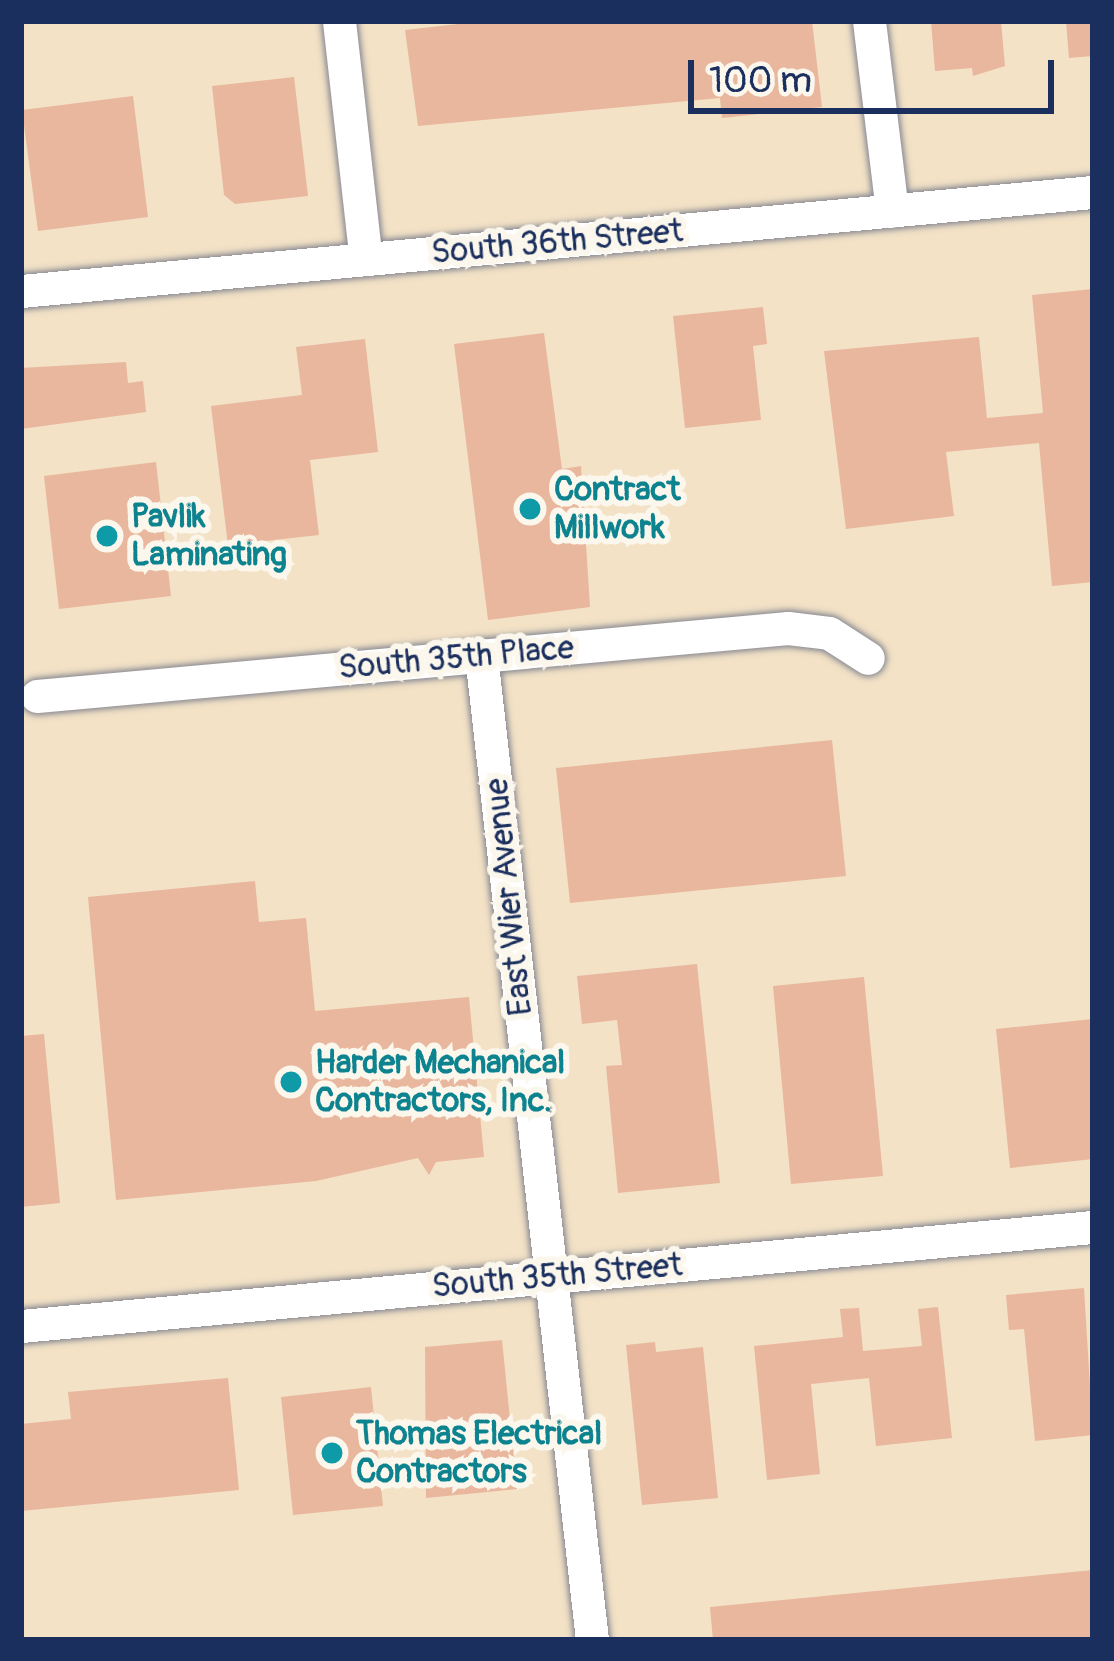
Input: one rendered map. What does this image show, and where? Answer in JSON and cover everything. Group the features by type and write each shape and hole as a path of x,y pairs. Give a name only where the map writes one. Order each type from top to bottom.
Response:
{"street":[{"path":"340,21 365,253"},
{"path":"868,21 892,211"},
{"name":"South 36th Street","path":"21,291 365,253 420,256 1093,192"},
{"name":"South 35th Place","path":"37,695 788,628 829,633 868,658"},
{"name":"East Wier Avenue","path":"482,656 592,1640"},
{"name":"South 35th Street","path":"21,1326 1093,1227"}],"building":[{"path":"485,21 812,21 822,107 722,118 720,98 418,126 405,30"},
{"path":"931,21 1001,21 1005,66 973,76 972,68 935,71"},
{"path":"1066,21 1093,21 1093,56 1069,58"},
{"path":"294,77 308,196 235,204 224,195 212,86"},
{"path":"133,96 148,217 38,231 22,110"},
{"path":"1093,289 1093,582 1052,586 1039,443 946,452 954,516 846,529 824,351 979,337 987,418 1043,413 1032,295"},
{"path":"763,307 767,344 753,346 761,420 685,428 673,316"},
{"name":"Contract Millwork","path":"544,333 562,469 581,466 590,607 488,620 454,344"},
{"path":"365,339 378,452 310,460 319,535 228,545 211,406 302,395 296,347"},
{"path":"126,362 128,383 143,381 146,412 21,429 21,368"},
{"name":"Pavlik Laminating","path":"156,462 171,596 59,609 44,476"},
{"path":"832,740 846,876 570,903 556,768"},
{"name":"Harder Mechanical Contractors, Inc.","path":"255,881 259,922 306,918 315,1011 469,997 484,1157 436,1162 429,1175 418,1158 316,1181 116,1200 88,897"},
{"path":"697,964 720,1183 618,1193 606,1066 622,1065 617,1020 582,1024 577,976"},
{"path":"864,977 883,1176 791,1184 773,986"},
{"path":"1093,1019 1093,1159 1010,1168 996,1029"},
{"path":"44,1034 60,1203 21,1207 21,1036"},
{"path":"1084,1288 1093,1435 1035,1441 1024,1329 1009,1330 1006,1295"},
{"path":"938,1307 952,1438 876,1446 869,1378 811,1384 820,1474 767,1480 754,1346 843,1337 840,1309 859,1308 863,1351 922,1346 918,1309"},
{"path":"502,1340 517,1489 426,1498 425,1347"},
{"path":"655,1342 656,1352 703,1347 718,1498 642,1505 626,1345"},
{"path":"228,1378 239,1490 21,1511 21,1424 71,1419 68,1392"},
{"name":"Thomas Electrical Contractors","path":"371,1387 383,1506 293,1515 281,1397"},
{"path":"1093,1570 1093,1640 713,1640 710,1607"}],"place":[{"name":"Contract Millwork","path":"530,509"},
{"name":"Pavlik Laminating","path":"107,536"},
{"name":"Harder Mechanical Contractors, Inc.","path":"291,1082"},
{"name":"Thomas Electrical Contractors","path":"332,1453"}]}
